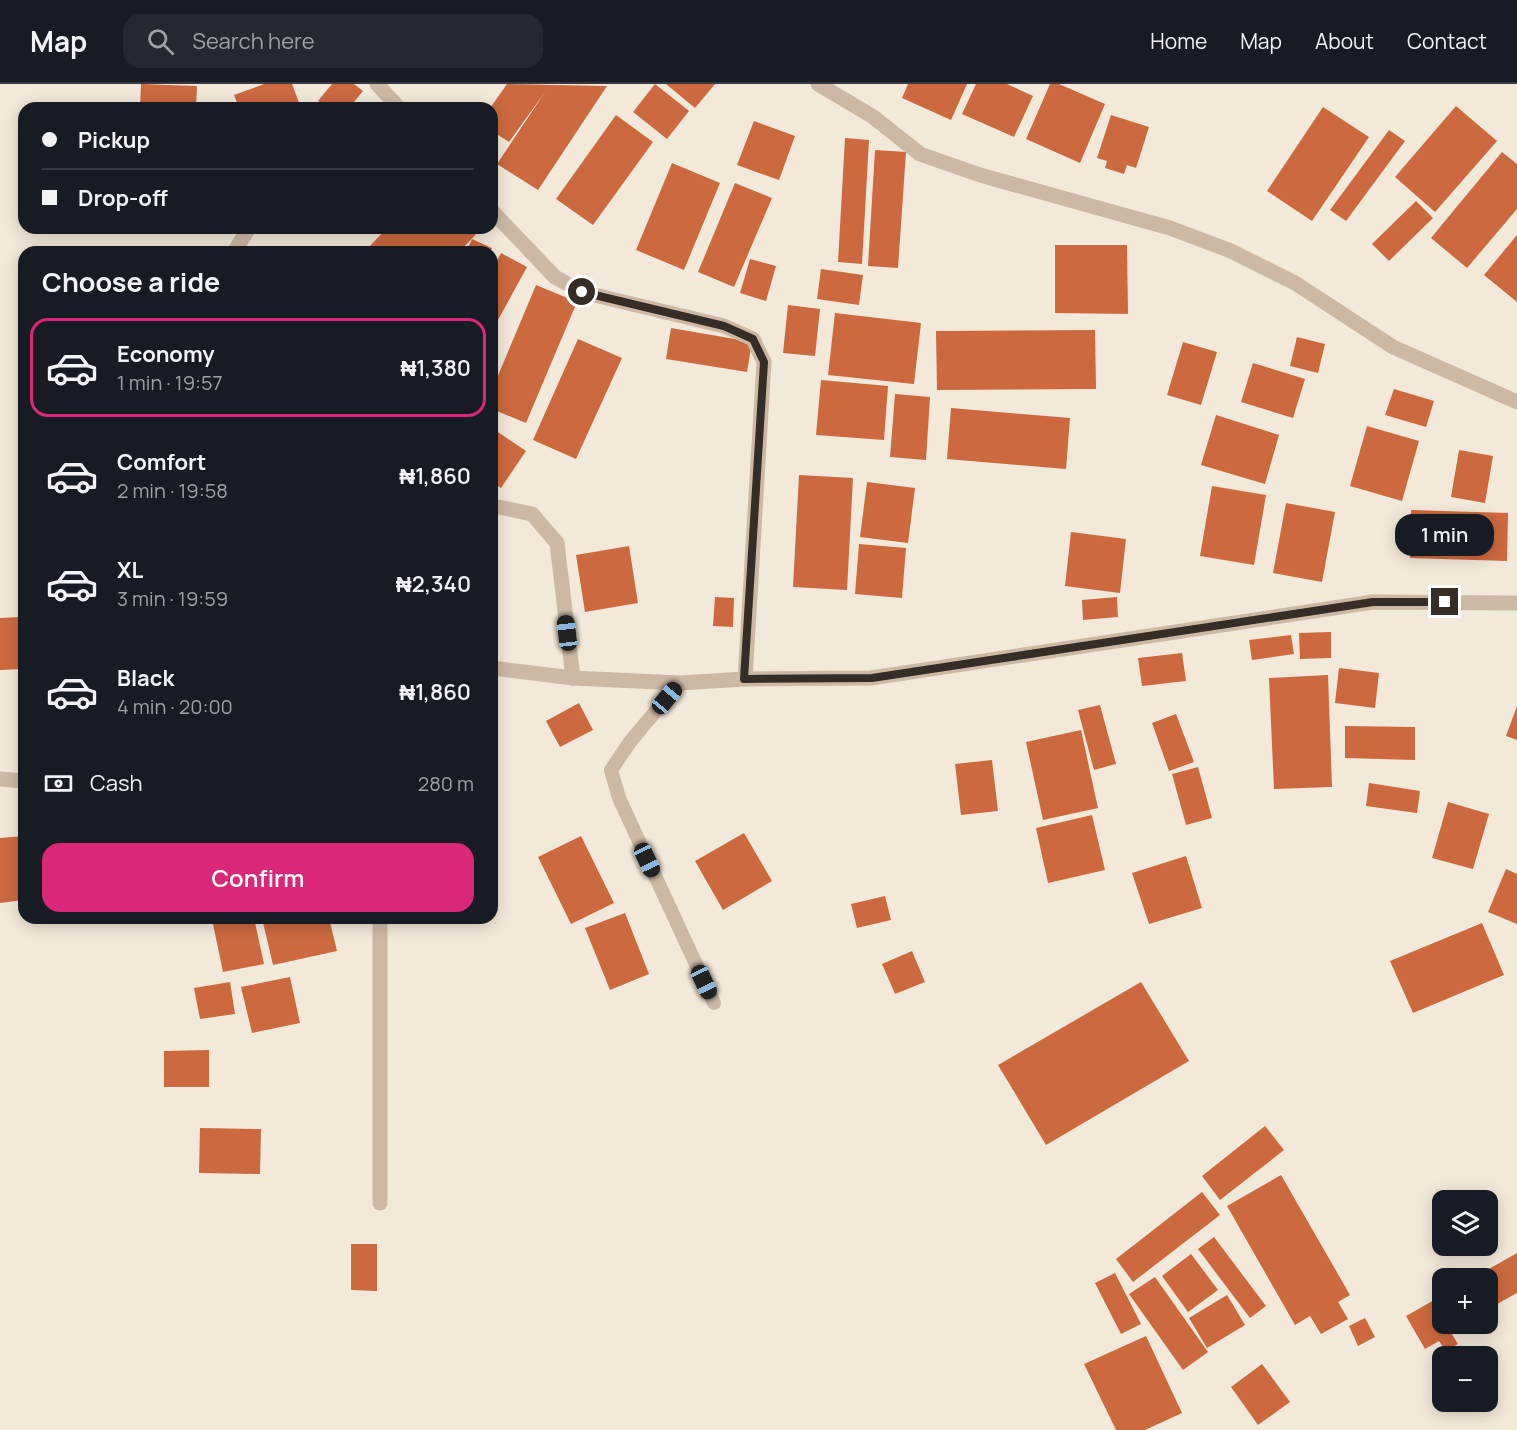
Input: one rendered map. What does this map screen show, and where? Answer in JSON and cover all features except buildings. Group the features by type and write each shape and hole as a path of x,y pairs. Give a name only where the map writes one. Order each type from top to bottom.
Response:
{"street":[{"path":"377,84 394,102"},
{"path":"818,84 872,116 920,154 980,175 1170,228 1231,251 1295,283 1393,347 1517,402"},
{"path":"498,217 555,277 582,292 724,326 753,339 764,362 744,679"},
{"path":"499,507 532,514 557,543 573,678"},
{"path":"498,669 573,678 679,683 744,679 872,678 1373,602 1517,603"},
{"path":"0,779 18,780"},
{"path":"380,924 380,1203"}],"lane":[{"path":"679,683 630,742 611,770 619,798 714,1003"}],"route":[{"path":"582,292 724,326 753,339 764,362 744,679 872,678 1373,602 1445,602"}]}
